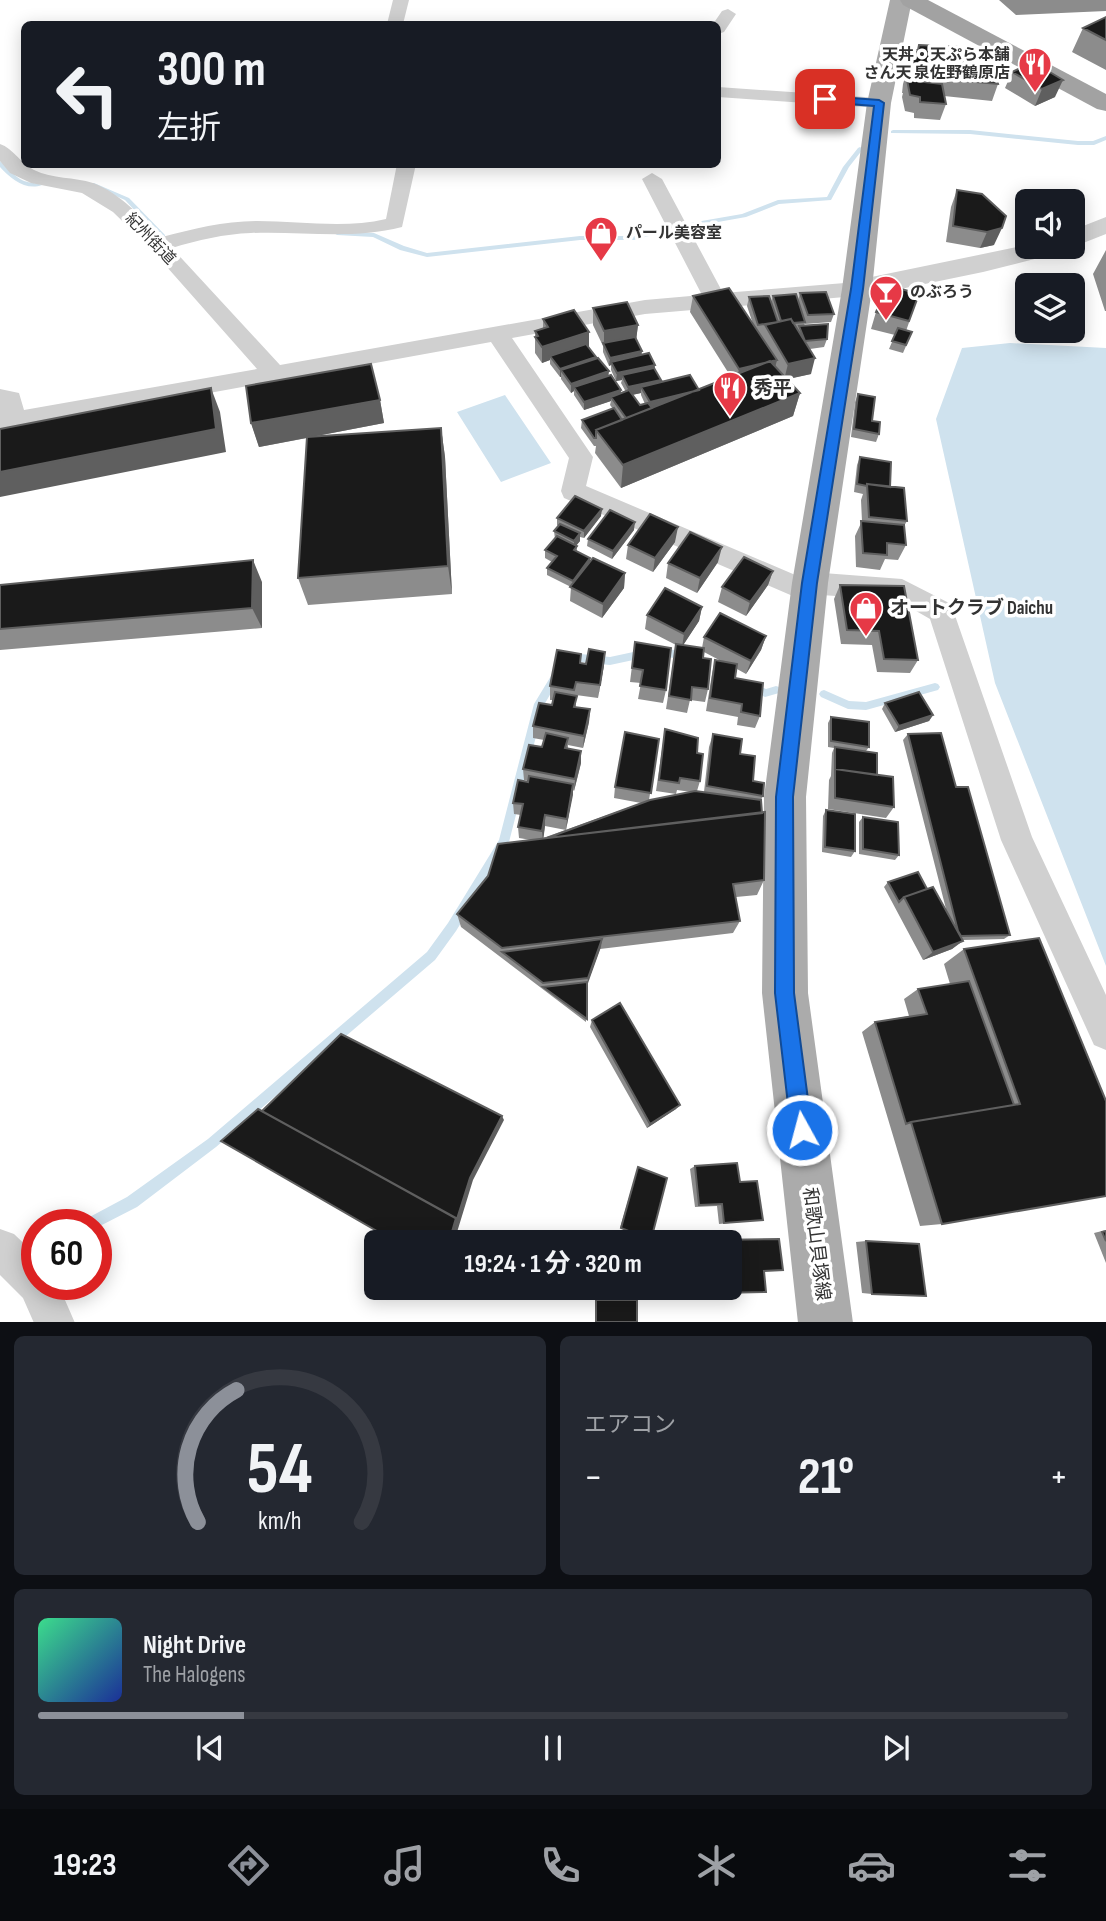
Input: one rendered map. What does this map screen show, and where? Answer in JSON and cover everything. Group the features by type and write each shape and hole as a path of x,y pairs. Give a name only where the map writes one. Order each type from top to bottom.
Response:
{"highway":[{"path":"911,0 1106,104"},
{"path":"944,0 1106,86"}],"main road":[{"name":"和歌山貝塚線","path":"826,1322 785,993 785,797 809,587 857,289 879,103 901,0"}],"street":[{"path":"396,21 401,0"},
{"path":"721,24 728,14"},
{"path":"721,92 879,103"},
{"name":"紀州街道","path":"0,150 17,169 38,179 88,188 120,208 158,245 273,372"},
{"path":"158,245 206,230 255,227 372,231 395,223 406,168"},
{"path":"652,178 716,301"},
{"path":"1085,234 1106,225"},
{"path":"0,397 11,399 7,422 645,307 857,289 1015,256"},
{"path":"496,332 581,457 573,491 809,587 902,590 942,612 1017,840 1106,1033"},
{"path":"0,1248 21,1268"},
{"path":"45,1300 55,1322"}],"water":[{"path":"1010,343 1106,348 1106,966 995,683 936,419 962,348"},
{"path":"505,395 551,463 501,482 457,412"}],"building":[{"path":"1106,17 1106,40 1083,28"},
{"path":"919,45 959,47 965,69 913,66 911,50 918,50"},
{"path":"1033,62 1063,80 1042,89 1012,72"},
{"path":"908,68 995,73 998,84 907,76"},
{"path":"907,80 942,84 946,104 920,102 920,97 910,95"},
{"path":"957,190 982,194 1006,216 1002,228 987,232 953,226"},
{"path":"887,285 919,294 909,321 876,312"},
{"path":"729,288 777,360 739,369 693,296"},
{"path":"826,292 834,314 808,315 800,293"},
{"path":"796,294 805,322 793,323 791,319 781,321 773,296"},
{"path":"769,296 778,322 758,325 749,297"},
{"path":"627,302 638,325 604,331 593,308"},
{"path":"574,310 589,332 542,347 535,337 538,336 535,331 548,327 543,319"},
{"path":"791,319 815,358 788,364 765,325"},
{"path":"828,324 827,339 805,341 799,326"},
{"path":"898,328 912,332 906,345 892,341"},
{"path":"635,337 642,351 610,358 603,343"},
{"path":"586,344 596,357 560,369 550,356"},
{"path":"649,353 655,365 617,373 611,362"},
{"path":"598,358 609,371 571,384 561,370"},
{"path":"770,361 800,393 623,465 596,430"},
{"path":"371,364 380,400 251,423 246,386"},
{"path":"654,368 661,380 628,387 622,375"},
{"path":"611,375 621,390 584,402 574,387"},
{"path":"690,375 699,390 650,402 641,387"},
{"path":"211,388 216,429 0,472 0,429"},
{"path":"629,390 640,405 648,403 652,408 626,418 611,397"},
{"path":"858,394 875,397 872,421 880,422 879,434 854,429"},
{"path":"614,408 622,420 596,430 594,438 582,420"},
{"path":"441,428 448,566 298,578 307,437"},
{"path":"860,457 891,462 890,487 857,484"},
{"path":"867,484 904,488 907,521 869,517"},
{"path":"575,496 602,509 584,531 557,518"},
{"path":"610,510 635,522 613,551 588,539"},
{"path":"650,514 678,527 655,558 628,545"},
{"path":"861,521 904,525 906,545 887,543 887,555 863,553"},
{"path":"560,524 580,533 574,541 554,531"},
{"path":"690,532 722,547 700,578 668,563"},
{"path":"557,536 577,546 574,550 590,558 573,581 547,568 557,556 545,550"},
{"path":"744,557 773,571 750,602 722,587"},
{"path":"593,558 625,573 603,604 570,587"},
{"path":"253,560 252,608 0,629 0,585"},
{"path":"840,585 904,586 918,660 884,659 879,631 847,630"},
{"path":"665,588 702,607 684,634 647,615"},
{"path":"720,613 766,636 751,661 704,637"},
{"path":"635,642 671,648 666,690 640,686 643,670 632,668"},
{"path":"676,644 704,648 703,658 711,659 708,689 692,687 691,700 669,696"},
{"path":"589,649 605,652 600,685 576,682 574,690 550,686 557,650 581,654 580,663 586,664"},
{"path":"715,660 737,664 735,678 763,683 760,716 741,712 742,704 710,698"},
{"path":"555,692 577,696 574,707 590,709 584,736 533,726 539,703 552,705"},
{"path":"919,692 933,715 899,726 885,703"},
{"path":"831,717 869,722 869,747 831,741"},
{"path":"665,729 698,738 697,753 703,754 700,781 680,778 679,783 659,780"},
{"path":"625,732 659,739 651,793 615,787"},
{"path":"546,733 568,738 565,748 581,751 575,779 523,769 529,745 542,747"},
{"path":"941,733 956,787 968,787 1010,935 961,936 958,931 908,734"},
{"path":"713,734 742,739 740,754 755,756 753,781 764,783 763,796 707,786"},
{"path":"835,747 877,753 877,775 835,769"},
{"path":"835,769 893,777 894,807 835,798"},
{"path":"529,776 573,784 567,819 545,815 542,831 518,827 523,804 513,803 518,780 528,782"},
{"path":"695,791 761,800 762,813 547,838 650,800"},
{"path":"826,810 855,814 855,851 825,847"},
{"path":"765,812 764,880 733,884 740,921 502,948 457,914 488,876 498,844"},
{"path":"863,817 898,822 899,855 863,849"},
{"path":"918,872 927,889 904,897 899,902 888,882"},
{"path":"933,887 963,941 933,952 904,897"},
{"path":"1039,938 1106,1101 1106,1196 942,1224 911,1122 1020,1104 964,949"},
{"path":"602,939 588,978 543,983 502,952"},
{"path":"969,981 1014,1105 906,1124 875,1022 927,1014 918,989"},
{"path":"587,982 587,1019 543,987"},
{"path":"620,1003 680,1105 650,1124 592,1020"},
{"path":"341,1034 502,1116 470,1178 457,1219 262,1111"},
{"path":"258,1109 456,1218 452,1230 375,1230 221,1141"},
{"path":"737,1163 740,1182 757,1181 763,1220 724,1223 722,1204 699,1205 695,1166"},
{"path":"638,1167 667,1178 654,1230 621,1228"},
{"path":"779,1239 783,1270 764,1271 766,1292 742,1292 742,1240"},
{"path":"866,1241 919,1244 926,1296 872,1294"},
{"path":"596,1300 637,1300 637,1322 596,1322"}],"waterway":[{"path":"893,132 970,132 1078,143 1094,143 1106,138"},
{"path":"690,225 744,216 778,202 829,199 846,167 860,149"},
{"path":"0,163 16,179 26,184 39,185"},
{"path":"92,184 127,199 163,237"},
{"path":"337,233 374,235 402,248 427,255 580,238 634,238 670,229"},
{"path":"571,657 610,661 652,652 687,655"},
{"path":"112,1213 132,1202 212,1143 431,956 504,842 539,704 557,674"},
{"path":"751,686 765,693 776,690"},
{"path":"824,694 848,705 866,706 935,687"}],"place":[{"name":"天丼・天ぷら本舗 さん天 泉佐野鶴原店","path":"1035,94"},
{"name":"パール美容室","path":"601,263"},
{"name":"のぶろう","path":"886,322"},
{"name":"秀平","path":"730,418"},
{"name":"オートクラブ Daichu","path":"866,638"}],"route":[{"path":"802,1130 785,993 785,797 810,583 857,289 879,103 825,99"}]}
